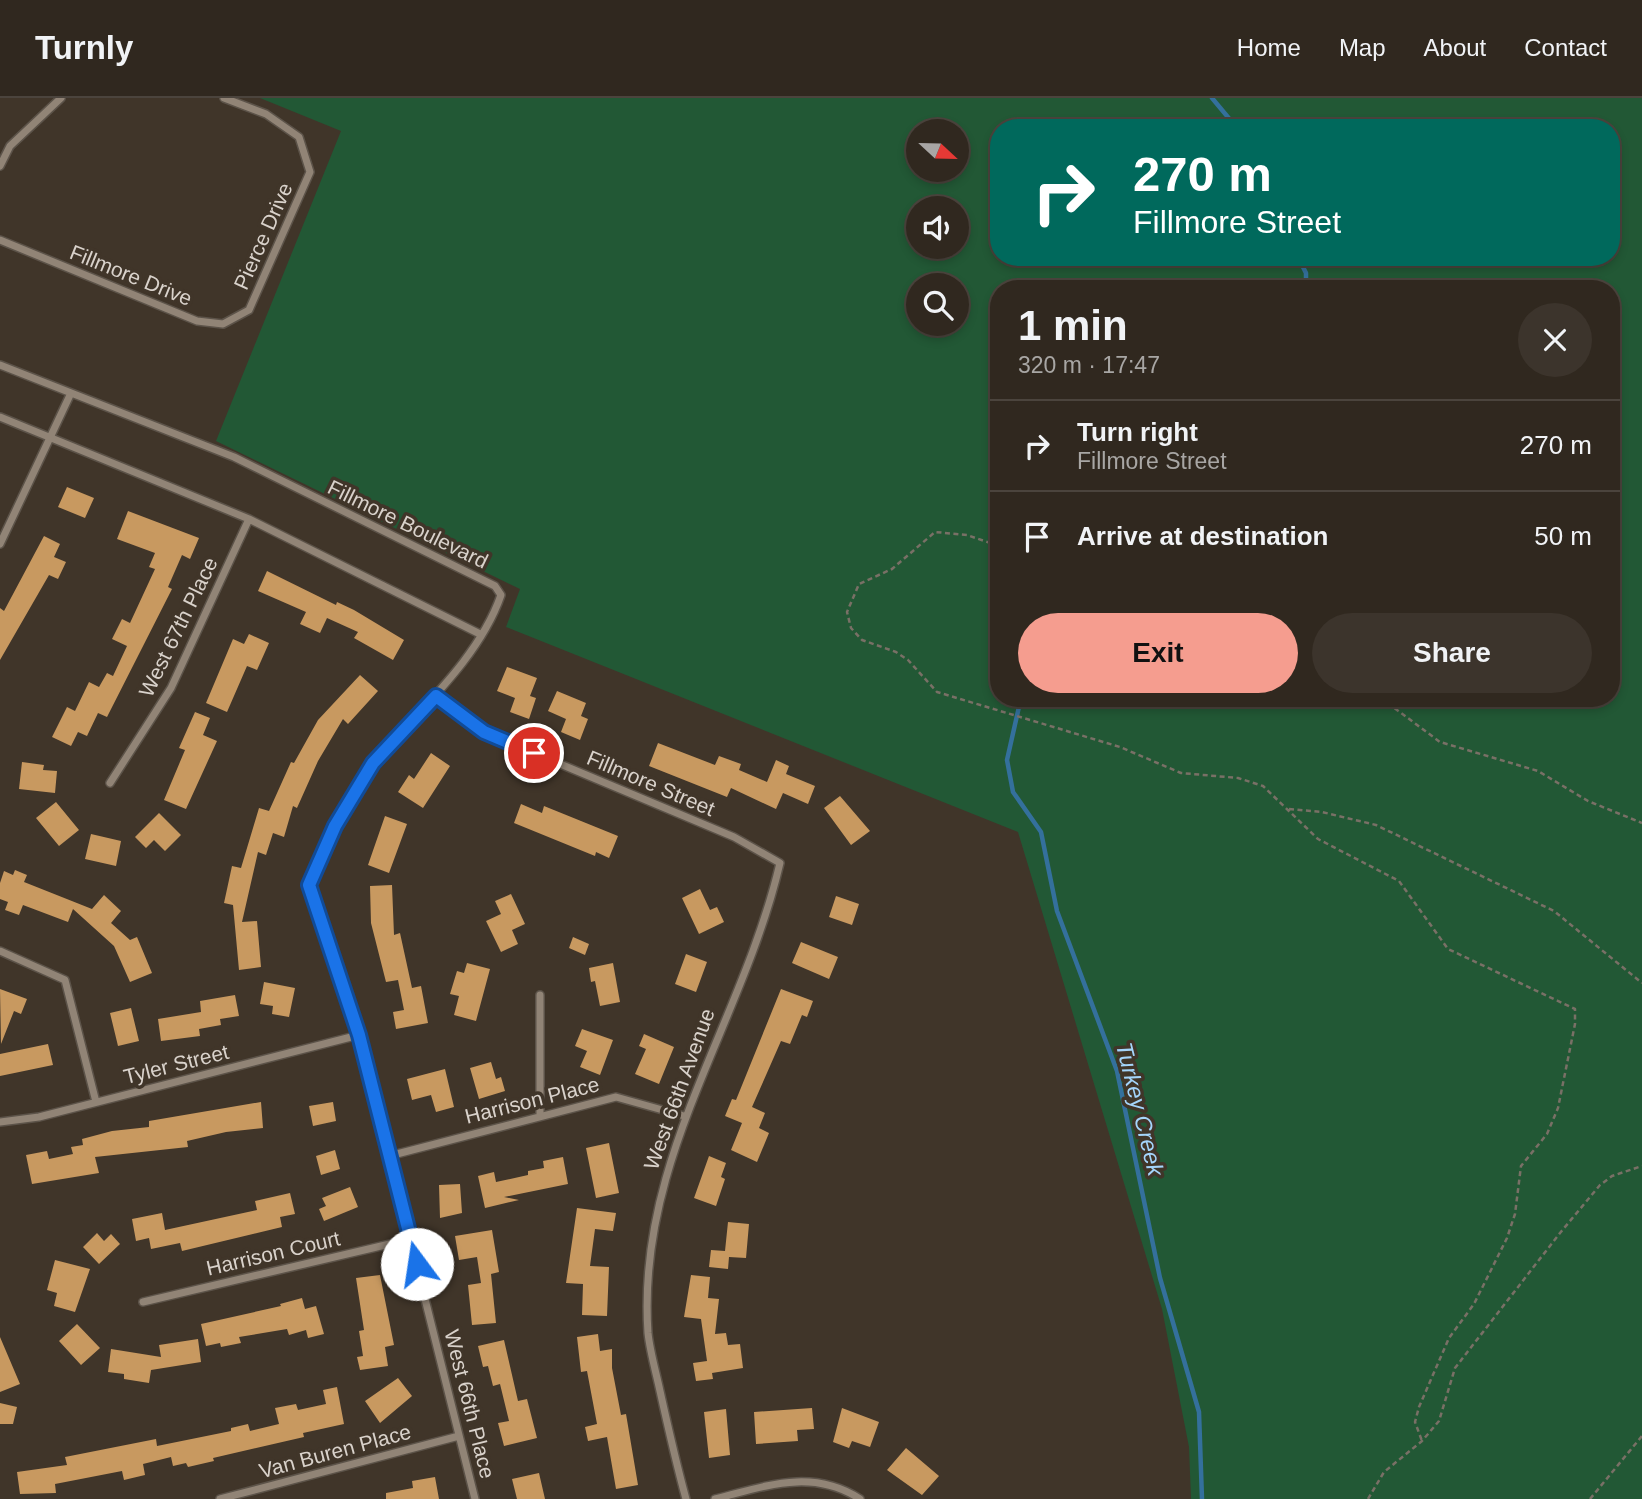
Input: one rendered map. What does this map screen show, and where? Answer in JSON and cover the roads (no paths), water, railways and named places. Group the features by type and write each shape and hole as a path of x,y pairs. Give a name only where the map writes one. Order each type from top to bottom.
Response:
{"street":[{"path":"0,166 10,146 61,98"},
{"name":"Pierce Drive","path":"224,98 266,114 299,136 310,172 249,310"},
{"name":"Fillmore Drive","path":"0,240 197,321 223,324 249,310"},
{"name":"Fillmore Boulevard","path":"0,365 234,457 495,586 501,595 495,613 480,634"},
{"path":"0,544 71,393"},
{"path":"0,417 249,519 480,634"},
{"name":"West 67th Place","path":"110,783 171,688 249,519"},
{"name":"West 66th Place","path":"475,1499 359,1035 309,885 335,826 373,763 436,696 480,634"},
{"name":"Fillmore Street","path":"436,696 484,732 734,837 780,863"},
{"name":"West 66th Avenue","path":"686,1499 648,1336 652,1235 663,1181 684,1116 769,906 780,863"},
{"path":"0,951 65,980 96,1102"},
{"path":"540,995 540,1114"},
{"name":"Tyler Street","path":"0,1122 39,1117 359,1035"},
{"name":"Harrison Place","path":"388,1156 540,1114 616,1097 684,1116"},
{"name":"Harrison Court","path":"143,1302 411,1239"},
{"name":"Van Buren Place","path":"220,1499 239,1497 459,1436"},
{"path":"715,1499 788,1480 840,1486 860,1499"}],"waterway":[{"name":"Turkey Creek","path":"1212,98 1230,119"},
{"name":"Turkey Creek","path":"1302,266 1306,280"},
{"name":"Turkey Creek","path":"1019,707 1007,760 1013,792 1041,832 1057,911 1117,1071 1160,1278 1199,1412 1202,1499"}]}
